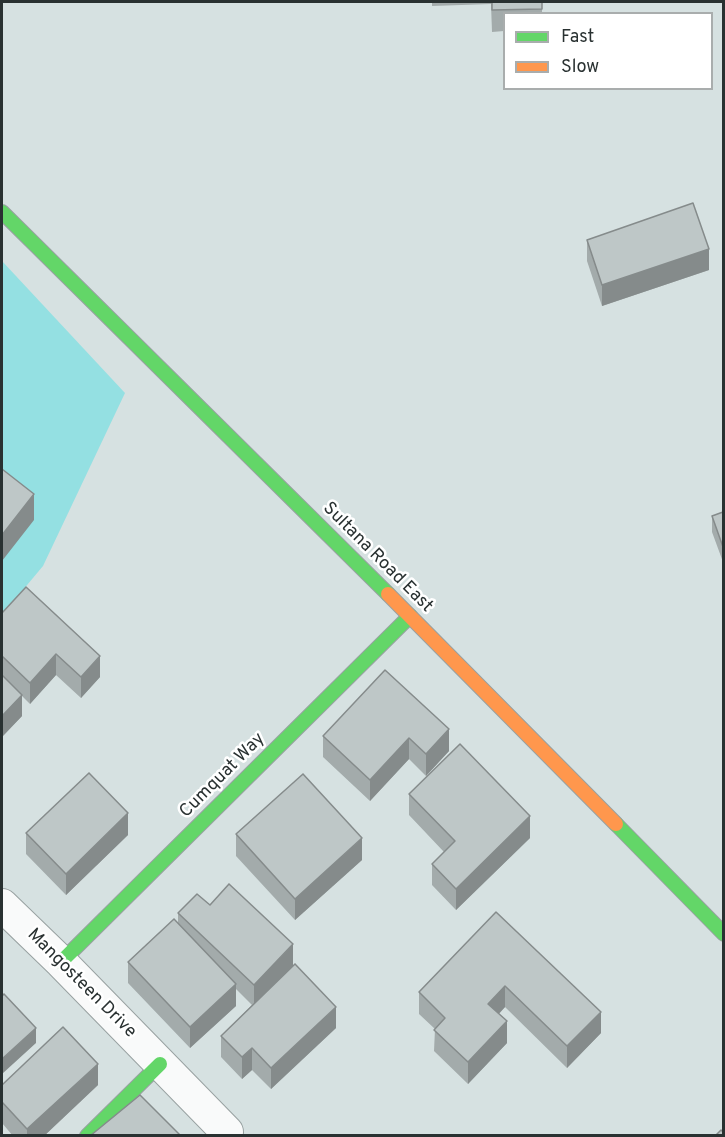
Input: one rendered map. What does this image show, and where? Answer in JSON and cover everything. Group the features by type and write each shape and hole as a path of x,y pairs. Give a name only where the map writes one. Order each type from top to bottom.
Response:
{"street":[{"name":"Sultana Road East","path":"2,212 410,616 723,934"},
{"name":"Cumquat Way","path":"61,962 410,616"},
{"name":"Mangosteen Drive","path":"2,905 227,1132"},
{"path":"87,1136 160,1064"}],"shaded area":[{"path":"2,261 125,393 43,566 2,615"}],"building":[{"path":"492,2 542,2 542,9 492,10"},
{"path":"693,203 709,249 602,285 587,240"},
{"path":"2,469 34,494 2,535"},
{"path":"723,512 723,547 712,516"},
{"path":"26,587 100,656 81,677 56,654 30,683 2,656 2,613"},
{"path":"385,670 449,729 426,754 409,738 370,780 323,736"},
{"path":"2,675 22,695 2,716"},
{"path":"460,744 530,816 456,889 432,864 455,841 409,794"},
{"path":"89,773 128,813 66,874 26,833"},
{"path":"303,774 362,838 295,899 236,834"},
{"path":"229,884 293,944 254,985 178,913 197,894 210,905"},
{"path":"496,912 601,1012 567,1046 505,986 488,1004 507,1021 468,1062 434,1030 445,1018 419,992"},
{"path":"174,919 236,984 190,1027 128,962"},
{"path":"295,964 336,1007 271,1068 252,1048 242,1057 221,1036"},
{"path":"4,994 36,1028 2,1059 2,996"},
{"path":"63,1027 98,1064 27,1129 2,1102 2,1085"},
{"path":"140,1095 180,1135 90,1136"},
{"path":"721,1130 723,1136 715,1136"}],"traffic: fast":[{"path":"2,212 388,594"},
{"path":"61,962 410,616"},
{"path":"616,824 724,934"},
{"path":"87,1136 160,1064"}],"traffic: slow":[{"path":"388,594 616,824"}]}
